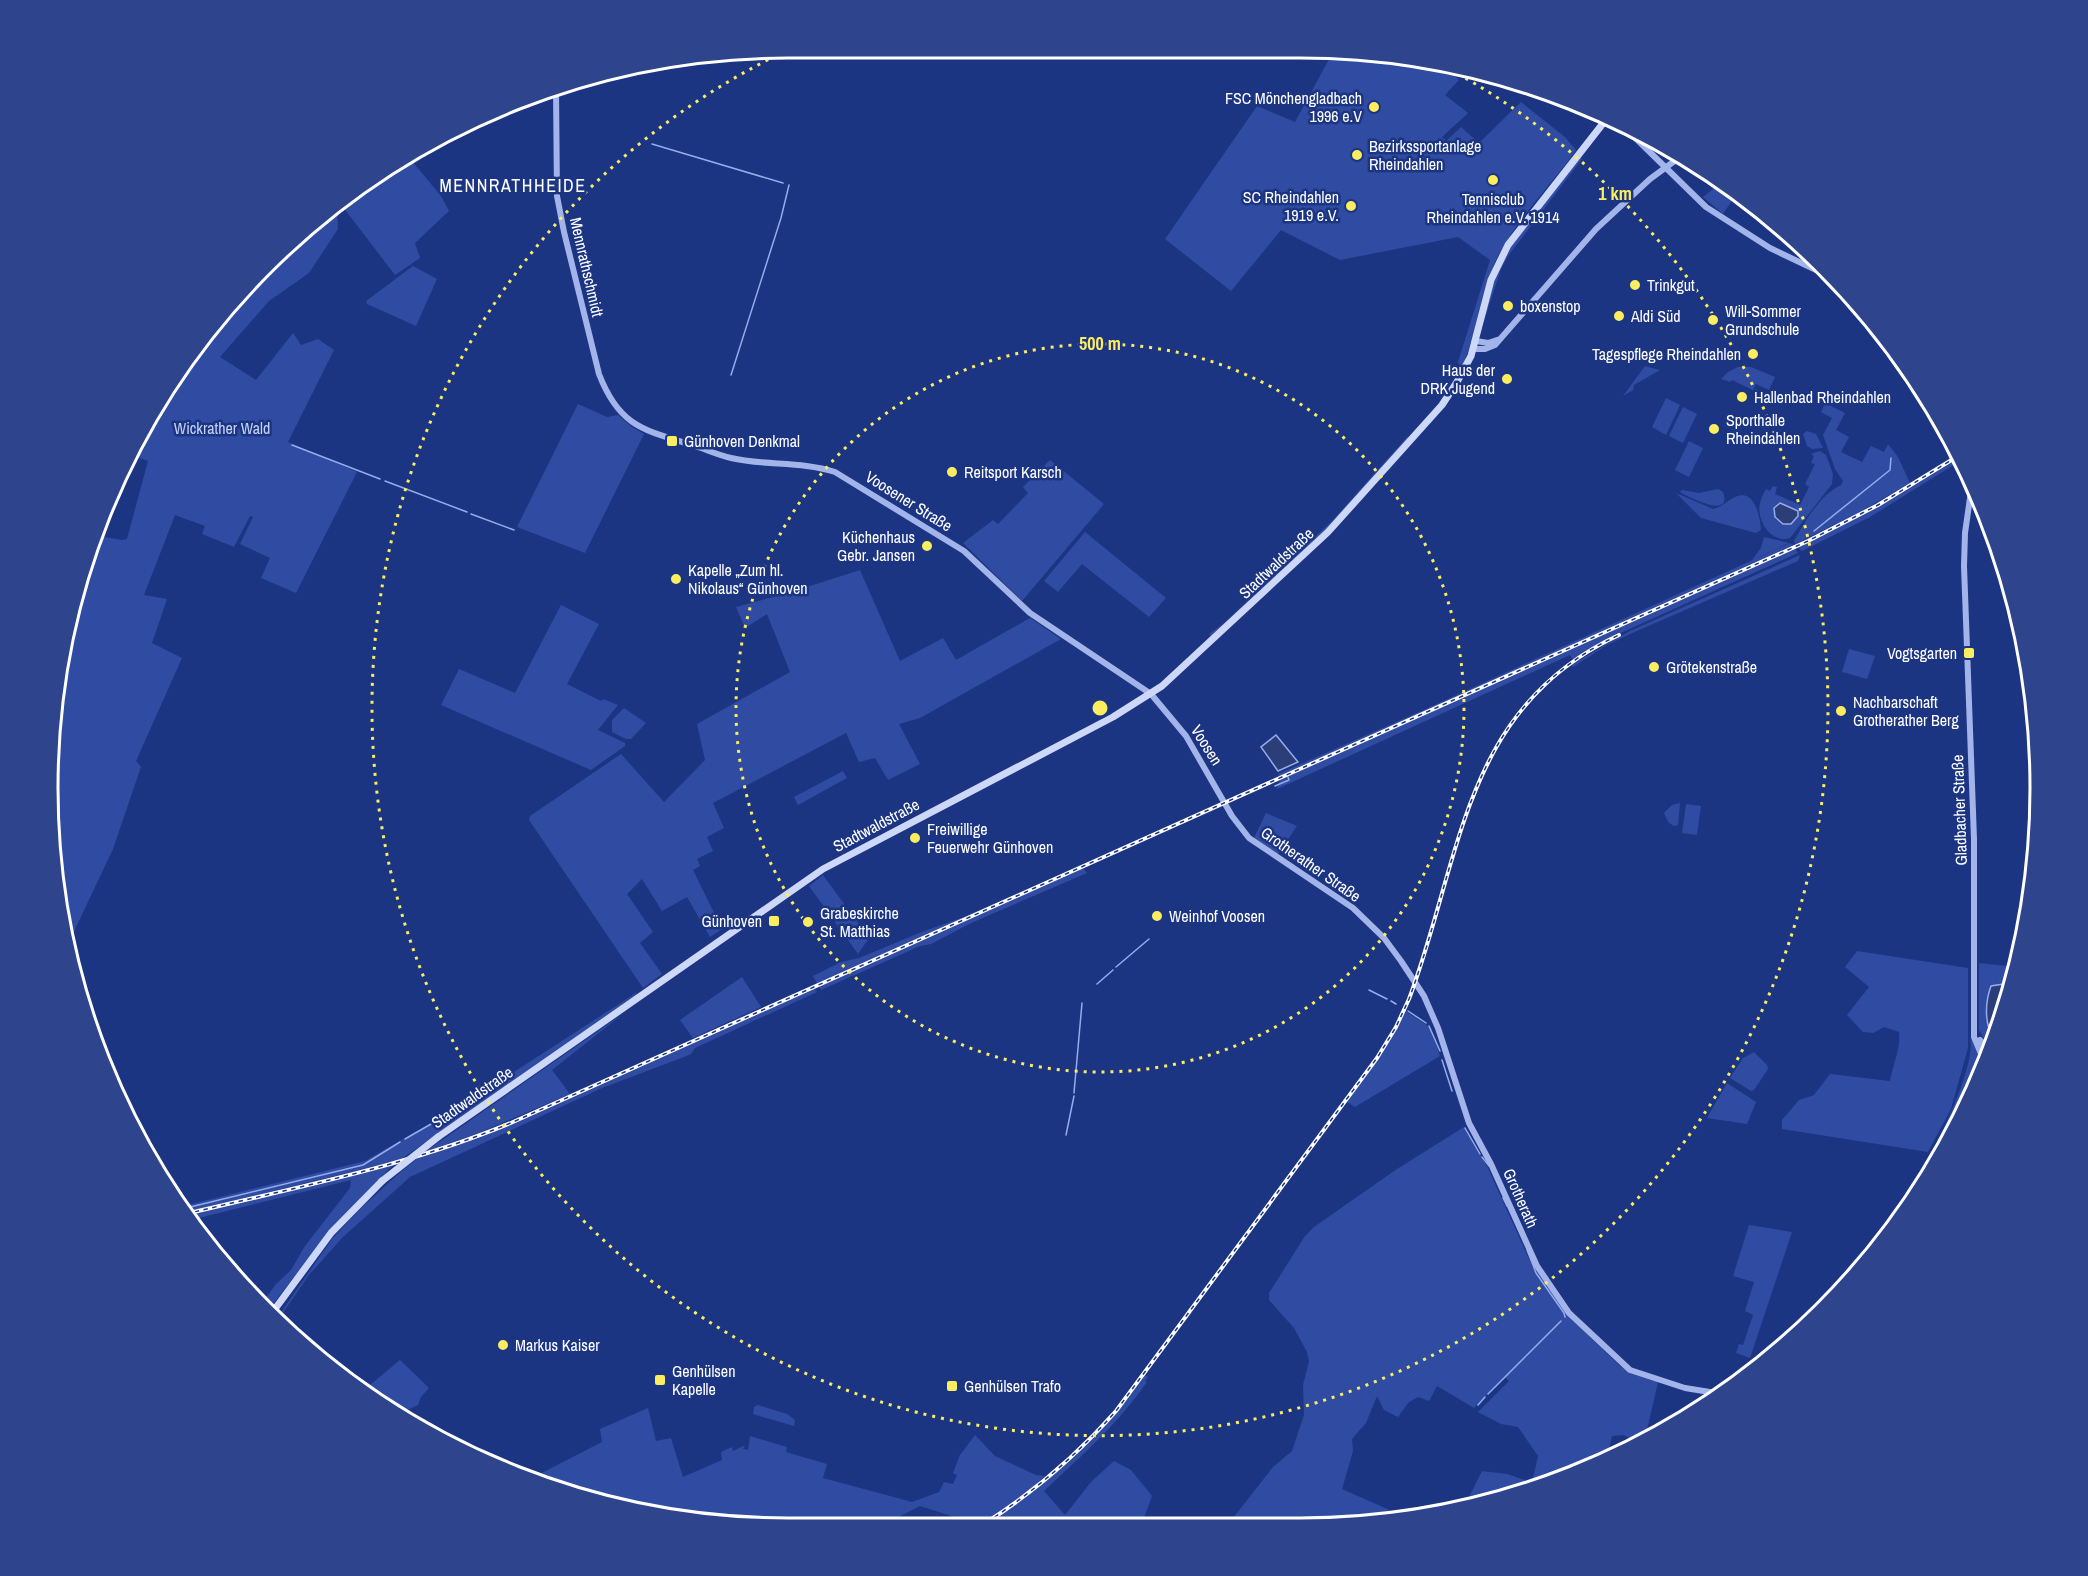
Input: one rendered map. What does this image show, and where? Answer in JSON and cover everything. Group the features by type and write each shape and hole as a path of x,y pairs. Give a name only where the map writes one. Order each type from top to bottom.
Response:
{"main road":[{"name":"Stadtwaldstraße","path":"276,1307 331,1233 382,1181 438,1137 823,869 1113,717 1151,694 1186,665 1348,512 1442,405 1461,376 1474,345 1491,280 1508,245 1602,125"}],"street":[{"name":"Mennrathschmidt","path":"556,96 556,178 564,232 599,374 606,392 617,409"},
{"path":"1642,144 1706,207 1770,248 1811,268"},
{"path":"1474,345 1490,348 1500,339 1584,242 1641,186 1674,161"},
{"name":"Voosener Straße","path":"617,409 631,422 650,432 730,458 820,467 835,472 964,551 1030,613 1151,694"},
{"name":"Gladbacher Straße","path":"1970,500 1965,533 1964,566 1974,839 1974,1037 1979,1046"},
{"name":"Voosen","path":"1151,694 1186,736 1232,816"},
{"name":"Grotherather Straße","path":"1232,816 1251,839 1353,908 1384,938 1424,996 1444,1044 1457,1090"},
{"path":"1974,1029 1983,1044"},
{"path":"1979,1046 1980,1050"},
{"name":"Grotherath","path":"1457,1090 1469,1124 1491,1164 1536,1266 1569,1313 1630,1370 1685,1388 1709,1392"}],"green space":[{"path":"1329,59 1348,60 1395,65 1455,76 1459,80 1445,95 1468,113 1442,137 1446,141 1461,127 1479,143 1521,102 1565,137 1576,150 1514,229 1497,258 1486,287 1470,346 1458,375 1460,368 1458,362 1490,260 1458,237 1340,260 1281,230 1231,291 1165,239 1257,106 1295,122"},
{"path":"1580,157 1582,159 1508,256 1501,269 1481,330 1495,280 1508,250 1526,223"},
{"path":"413,162 441,196 449,211 415,243 420,258 395,275 344,209"},
{"path":"1714,188 1732,200 1723,214 1703,197"},
{"name":"Wickrather Wald","path":"337,215 338,229 309,273 269,301 220,357 256,380 293,333 301,345 318,339 334,350 288,442 357,472 296,593 261,578 270,558 240,544 253,517 250,516 234,547 202,534 205,526 175,515 144,595 167,599 152,643 182,658 136,761 141,767 113,849 74,933 65,883 58,788 65,693 83,599 97,554 104,537 127,539 148,461 138,457 181,383 209,344 272,272"},
{"path":"413,266 437,279 416,326 367,304 366,301"},
{"path":"1645,366 1660,370 1634,385 1633,390 1623,396"},
{"path":"1738,367 1751,367 1775,377 1769,390 1756,384 1753,390 1732,380 1730,382 1721,379"},
{"path":"1666,398 1680,405 1666,435 1652,427"},
{"path":"1825,403 1845,413 1836,430 1849,437 1841,452 1862,462 1871,446 1884,452 1888,444 1898,457 1910,483 1858,513 1795,544 1794,541 1814,509 1843,481 1835,469 1823,435 1832,418 1821,412"},
{"path":"578,404 607,417 618,415 644,434 585,553 517,527"},
{"path":"1683,407 1697,414 1683,443 1669,436"},
{"path":"1807,431 1816,434 1823,448 1812,449 1807,446 1803,434"},
{"path":"1408,436 1409,439 1312,545 1211,636 1209,634 1224,623 1333,520"},
{"path":"1689,441 1703,448 1689,477 1675,470"},
{"path":"1820,451 1826,455 1833,474 1832,484 1790,538 1783,539 1771,534 1760,516 1759,510 1763,494 1766,489 1770,491 1773,486 1777,487 1775,494 1800,505 1809,487 1805,484 1815,464 1811,463 1814,456 1811,454"},
{"path":"1050,460 1104,504 1022,601 963,543 993,520 998,524 1028,493 1023,487"},
{"path":"1952,462 1954,465 1870,517 1802,551 1798,548 1880,506"},
{"path":"1718,489 1723,492 1724,500 1722,505 1716,506 1700,502 1680,492 1682,490 1699,493"},
{"path":"1676,493 1713,509 1735,497 1742,495 1747,497 1755,505 1761,530 1756,533 1701,518"},
{"path":"1085,532 1166,598 1149,617 1082,564 1058,592 1044,581"},
{"path":"1764,537 1789,543 1752,560 1761,548"},
{"path":"1790,543 1793,545 1279,777 1278,774"},
{"path":"1795,549 1798,553 1614,636 1573,660 1570,655 1277,789 1280,780"},
{"path":"1800,555 1798,561 1630,634 1607,645 1573,667 1571,665 1630,631"},
{"path":"860,570 900,661 943,638 956,660 1030,618 1061,639 920,718 899,724 920,764 888,780 875,758 859,762 846,733 713,803 724,828 707,837 713,851 697,859 700,866 693,870 722,929 710,937 687,897 662,911 642,879 627,894 653,932 640,943 662,974 643,988 529,820 530,816 621,754 664,802 705,760 697,724 790,672 767,614 745,628 736,607"},
{"path":"561,605 599,624 567,684 601,701 603,699 618,705 598,730 625,743 625,746 591,770 441,705 459,669 515,693"},
{"path":"1849,649 1875,656 1867,679 1842,672"},
{"path":"624,708 646,723 631,739 612,732 612,720"},
{"path":"843,771 847,778 798,805 794,797"},
{"path":"1680,803 1678,825 1674,826 1668,822 1664,813 1672,805"},
{"path":"1686,804 1701,806 1697,835 1682,833"},
{"path":"1266,813 1297,826 1278,854 1254,838"},
{"path":"1083,868 1087,873 971,923 931,944 920,946 821,990 819,986"},
{"path":"823,875 869,938 858,954 809,886"},
{"path":"970,915 817,983 813,976 841,962 859,958"},
{"path":"1857,951 1968,968 1968,1048 1951,1109 1928,1152 1782,1129 1782,1120 1799,1100 1814,1095 1830,1074 1890,1081 1898,1050 1899,1032 1884,1027 1873,1033 1863,1032 1847,1015 1869,987 1845,967"},
{"path":"1979,963 2007,966 2003,984 1997,984 1991,992 1986,1017 1989,1028 1984,1040 1979,1030"},
{"path":"742,977 761,1007 693,1038 680,1020"},
{"path":"814,989 817,992 695,1048 691,1054 602,1088 410,1177 343,1237 309,1275 282,1314 281,1312 332,1239 361,1208 404,1169 418,1158 477,1139"},
{"path":"637,994 400,1160 194,1211 189,1205 365,1161 463,1105"},
{"path":"1404,1010 1431,1028 1440,1056 1355,1107 1347,1102 1389,1042"},
{"path":"624,1013 552,1070 570,1094 476,1134 425,1152"},
{"path":"1970,1037 1979,1054 1954,1111 1933,1151 1952,1111 1964,1078 1971,1048"},
{"path":"1754,1052 1768,1069 1751,1091 1730,1078 1743,1058"},
{"path":"1727,1083 1756,1102 1747,1124 1707,1118"},
{"path":"1464,1127 1487,1166 1534,1270 1536,1269 1571,1319 1619,1365 1636,1375 1658,1382 1647,1429 1630,1438 1624,1435 1612,1436 1609,1448 1534,1479 1538,1456 1518,1427 1501,1424 1478,1412 1509,1381 1505,1377 1474,1408 1437,1386 1429,1401 1418,1397 1408,1403 1398,1417 1384,1410 1377,1396 1366,1423 1352,1439 1353,1451 1342,1489 1392,1511 1348,1516 1233,1518 1273,1467 1292,1451 1304,1415 1303,1385 1309,1361 1307,1352 1294,1328 1269,1300 1269,1293 1305,1236 1314,1227 1397,1169"},
{"path":"395,1163 335,1224 273,1304 266,1298 291,1270 305,1246 350,1188 351,1180 199,1218 196,1214"},
{"path":"1749,1225 1792,1232 1750,1358 1736,1353 1739,1344 1743,1345 1753,1315 1745,1311 1754,1282 1733,1276"},
{"path":"400,1360 429,1388 421,1397 418,1405 407,1410 370,1385"},
{"path":"1145,1375 1148,1377 1145,1381 1147,1382 1124,1412 1044,1491 1065,1515 1091,1482 1114,1461 1131,1470 1152,1496 1144,1518 958,1518 920,1506 897,1518 740,1516 646,1503 599,1493 540,1474 602,1442 600,1429 648,1408 656,1441 671,1438 683,1477 722,1460 721,1452 732,1447 733,1451 745,1445 743,1449 748,1450 750,1436 787,1447 786,1452 827,1464 823,1478 912,1502 939,1492 944,1482 953,1484 957,1475 953,1473 960,1455 975,1435 995,1456 1036,1475 1045,1476 1037,1483 1040,1486 1097,1435"},
{"path":"758,1405 787,1414 795,1420 794,1426 753,1414 754,1407"},
{"path":"1482,1471 1507,1474 1527,1481 1489,1493 1469,1497"}],"shaded area":[{"path":"1780,503 1798,511 1798,516 1791,524 1783,524 1775,517 1774,508"},
{"path":"1276,735 1298,762 1278,771 1261,747"},
{"path":"2003,984 1989,1028 1987,1006 1991,986"}],"waterway":[{"path":"652,144 783,183"},
{"path":"731,375 781,218 789,185"},
{"path":"292,445 380,479"},
{"path":"1814,531 1890,470 1891,458"},
{"path":"385,481 467,512"},
{"path":"471,514 514,530"},
{"path":"1275,786 1289,780 1288,777"},
{"path":"1116,967 1149,939"},
{"path":"1097,984 1113,970"},
{"path":"1369,990 1387,999"},
{"path":"1391,1001 1396,1004"},
{"path":"1074,1093 1082,1003"},
{"path":"1408,1011 1426,1023"},
{"path":"1429,1026 1440,1051"},
{"path":"1442,1060 1452,1091"},
{"path":"1066,1135 1074,1096"},
{"path":"405,1139 431,1124"},
{"path":"1465,1128 1480,1154"},
{"path":"191,1207 363,1165 400,1142"},
{"path":"1482,1157 1489,1166"},
{"path":"1503,1198 1507,1206"},
{"path":"1527,1250 1536,1273 1565,1317"},
{"path":"1488,1394 1561,1321"},
{"path":"1478,1405 1485,1397"}],"railway":[{"path":"195,1212 393,1163 434,1151 513,1122 1808,541 1878,505 1951,460"},
{"path":"993,1518 1056,1471 1116,1411 1377,1058 1396,1027 1409,999 1427,946 1457,841 1475,792 1498,745 1527,703 1567,666 1619,635"}],"place":[{"name":"FSC Mönchengladbach 1996 e.V","path":"1374,107"},
{"name":"Bezirkssportanlage Rheindahlen","path":"1357,155"},
{"name":"Tennisclub Rheindahlen e.V. 1914","path":"1493,180"},
{"name":"SC Rheindahlen 1919 e.V.","path":"1351,206"},
{"name":"Trinkgut","path":"1635,285"},
{"name":"boxenstop","path":"1508,306"},
{"name":"Aldi Süd","path":"1619,316"},
{"name":"Will-Sommer Grundschule","path":"1713,320"},
{"name":"Tagespflege Rheindahlen","path":"1753,354"},
{"name":"Haus der DRK Jugend","path":"1507,379"},
{"name":"Hallenbad Rheindahlen","path":"1742,397"},
{"name":"Sporthalle Rheindahlen","path":"1714,429"},
{"name":"Günhoven Denkmal","path":"672,441"},
{"name":"Reitsport Karsch","path":"952,472"},
{"name":"Küchenhaus Gebr. Jansen","path":"927,546"},
{"name":"Kapelle „Zum hl. Nikolaus“ Günhoven","path":"676,579"},
{"name":"Vogtsgarten","path":"1969,653"},
{"name":"Grötekenstraße","path":"1654,667"},
{"name":"Nachbarschaft Grotherather Berg","path":"1841,711"},
{"name":"Freiwillige Feuerwehr Günhoven","path":"915,838"},
{"name":"Weinhof Voosen","path":"1157,916"},
{"name":"Günhoven","path":"774,921"},
{"name":"Grabeskirche St. Matthias","path":"808,922"},
{"name":"Markus Kaiser","path":"503,1345"},
{"name":"Genhülsen Kapelle","path":"660,1380"},
{"name":"Genhülsen Trafo","path":"952,1386"}],"district":[{"name":"MENNRATHHEIDE","path":"513,186"}]}
